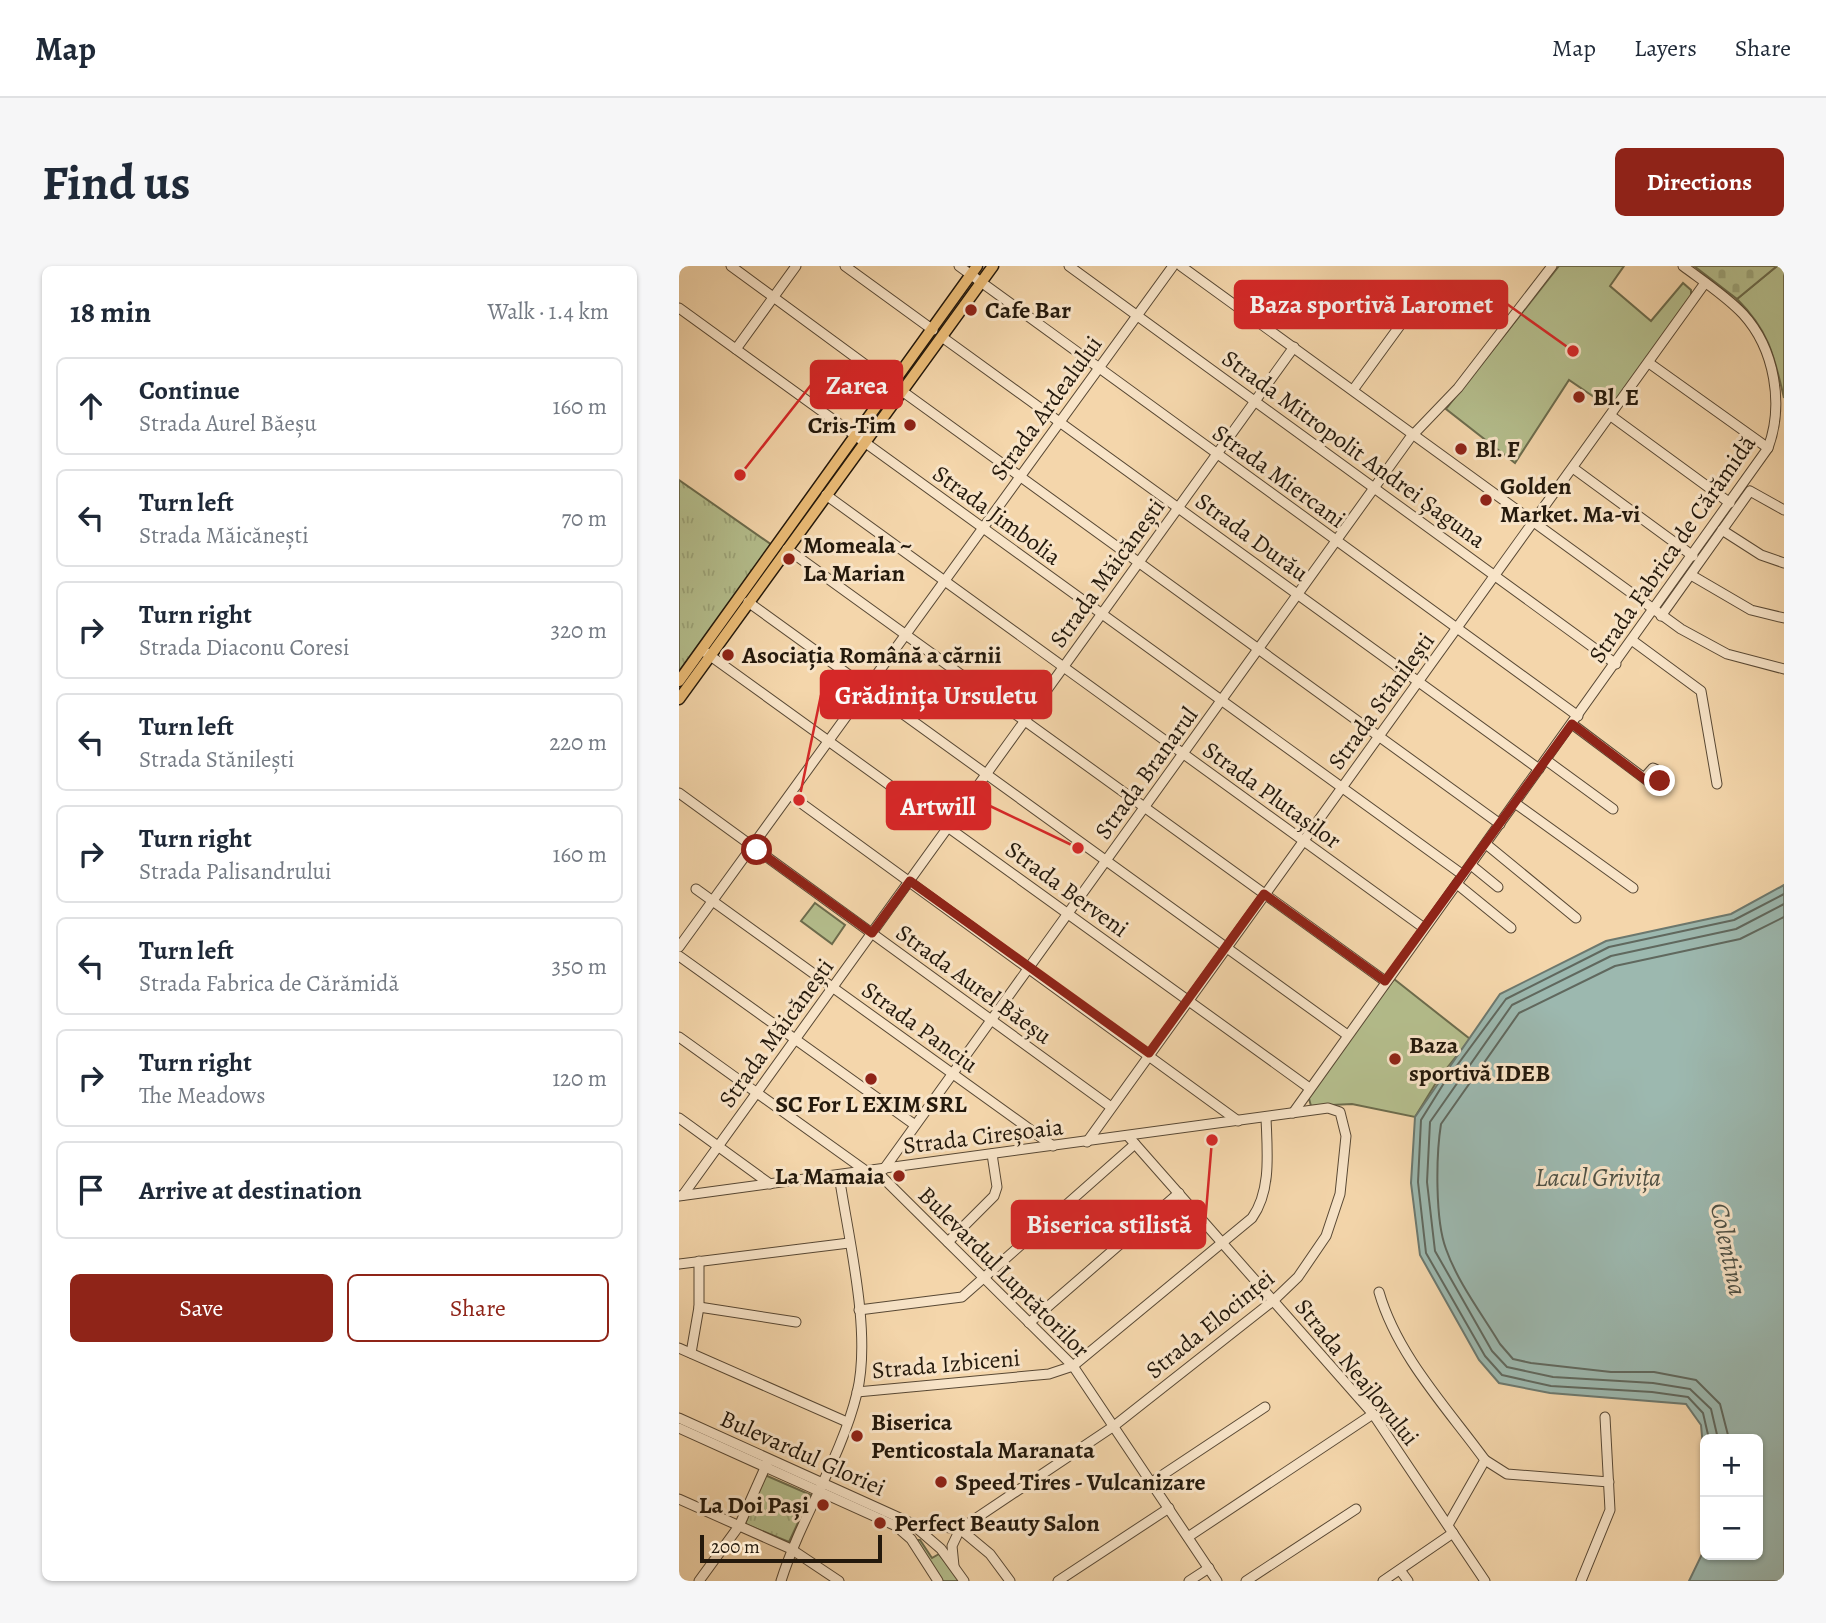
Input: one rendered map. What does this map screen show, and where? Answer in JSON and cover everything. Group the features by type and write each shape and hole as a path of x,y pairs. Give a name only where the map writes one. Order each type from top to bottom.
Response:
{"main road":[{"path":"679,699 706,653 860,439 937,333 993,266"},
{"path":"937,333 974,270"},
{"path":"679,681 748,602 826,495 860,439"}],"street":[{"path":"731,266 1380,734 1500,824"},
{"path":"736,349 796,266"},
{"name":"Strada Durău","path":"845,266 1539,769"},
{"name":"Strada Miercani","path":"959,266 974,270 981,283 1457,629 1575,720 1644,778"},
{"name":"Strada Mitropolit Andrei Șaguna","path":"1069,266 1616,664"},
{"name":"Strada Ardealului","path":"679,947 1173,266"},
{"path":"1181,266 1658,613 1711,646 1756,663 1784,669"},
{"name":"Strada Branarul","path":"875,1170 915,1125 1300,595 1414,433 1458,388 1552,266"},
{"name":"Strada Fabrica de Cărămidă","path":"1658,613 1693,556 1768,448 1775,425 1777,402 1765,353 1743,314 1683,266"},
{"name":"Strada Stănilești","path":"1087,1142 1706,283"},
{"path":"1353,390 1420,298"},
{"name":"Strada Jimbolia","path":"679,308 1341,787 1460,880 1511,928"},
{"name":"Strada Măicănești","path":"681,1196 1294,347"},
{"path":"1649,363 1768,448"},
{"path":"1611,416 1730,503"},
{"path":"1573,468 1693,556"},
{"name":"Strada Fabrica de Cărămidă","path":"1293,1113 1346,1034 1500,824 1518,804 1539,769 1616,664 1691,575 1752,490 1784,510"},
{"name":"Strada Plutașilor","path":"826,495 1424,928"},
{"path":"1722,530 1761,555 1784,563"},
{"path":"787,549 1385,981"},
{"path":"1691,575 1751,610 1784,618"},
{"path":"748,602 1346,1034"},
{"path":"1633,641 1701,691 1717,784"},
{"name":"Strada Berveni","path":"706,653 1308,1087"},
{"path":"1546,760 1613,809"},
{"name":"Strada Aurel Băeșu","path":"679,793 1111,1107"},
{"path":"790,795 1149,1053 1238,1121"},
{"path":"1518,804 1633,888"},
{"path":"1486,844 1576,918"},
{"path":"1471,865 1498,887"},
{"name":"Strada Panciu","path":"696,889 1053,1146"},
{"path":"679,956 915,1125"},
{"name":"Bulevardul Luptătorilor","path":"679,1037 757,1093 875,1170 1073,1366 1217,1581"},
{"name":"Strada Elocinței","path":"960,1529 1114,1426 1273,1300 1308,1266 1326,1237 1343,1171 1346,1136 1340,1112 1328,1108 1293,1113"},
{"name":"Strada Cireșoaia","path":"681,1196 1293,1113"},
{"path":"1073,1366 1252,1219 1261,1204 1267,1170 1266,1117"},
{"path":"679,1118 770,1184"},
{"name":"Strada Neajlovului","path":"1128,1136 1373,1414 1485,1581"},
{"path":"859,1311 954,1299 968,1293 1135,1144"},
{"path":"948,1242 994,1196 997,1187 992,1154"},
{"path":"839,1175 859,1311 857,1392"},
{"path":"1029,1323 1179,1192"},
{"path":"679,1264 849,1244"},
{"path":"691,1353 699,1307 699,1261"},
{"path":"1379,1292 1388,1319 1408,1354 1485,1460 1507,1474 1609,1482"},
{"path":"699,1307 796,1322"},
{"path":"679,1348 847,1422"},
{"name":"Strada Izbiceni","path":"781,1581 791,1549 821,1487 857,1392 1027,1376 1057,1372 1073,1366"},
{"path":"1152,1482 1265,1407"},
{"path":"1188,1537 1373,1414"},
{"path":"1581,1581 1610,1510 1605,1417"},
{"name":"Bulevardul Gloriei","path":"679,1418 767,1463"},
{"name":"Bulevardul Gloriei","path":"679,1428 911,1523"},
{"path":"1383,1581 1450,1529 1485,1460"},
{"path":"699,1581 739,1526 767,1463"},
{"name":"Bulevardul Gloriei","path":"821,1487 902,1530"},
{"path":"679,1499 791,1549 839,1581"},
{"path":"1058,1581 1169,1508"},
{"path":"1246,1581 1356,1509"},
{"path":"911,1523 934,1541 964,1581"},
{"path":"938,1581 902,1530 911,1523 960,1529 991,1554 1010,1581"},
{"path":"954,1566 951,1551 960,1529"},
{"path":"1189,1581 1209,1568"},
{"path":"1400,1570 1408,1581"}],"green space":[{"path":"1559,266 1624,266 1610,286 1651,321 1683,283 1691,290 1691,297 1610,408 1569,380 1515,463 1446,409"},
{"path":"1694,266 1777,266 1737,299"},
{"path":"1777,266 1784,266 1784,398 1769,344 1756,322 1737,299"},
{"path":"679,480 772,545 679,672"},
{"path":"815,903 845,925 832,944 801,921"},
{"name":"Baza sportivă IDEB","path":"1394,979 1470,1039 1439,1078 1415,1117 1352,1104 1311,1106 1308,1095"},
{"path":"765,1475 811,1495 789,1542 745,1524"},
{"path":"916,1540 920,1540 932,1558 939,1554 960,1581 940,1581"}],"water":[{"name":"Lacul Grivița","path":"1784,885 1784,1581 1689,1581 1700,1558 1763,1560 1763,1434 1702,1434 1701,1425 1686,1404 1550,1393 1499,1383 1479,1360 1420,1255 1411,1183 1415,1117 1500,994 1606,941 1731,914"}],"place":[{"name":"Cafe Bar","path":"971,310"},
{"name":"Baza sportivă Laromet","path":"1573,351"},
{"name":"Bl. E","path":"1579,397"},
{"name":"Cris-Tim","path":"910,425"},
{"name":"Bl. F","path":"1461,449"},
{"name":"Zarea","path":"740,475"},
{"name":"Golden Market. Ma-vi","path":"1486,500"},
{"name":"Momeala ~ La Marian","path":"789,559"},
{"name":"Asociația Română a cărnii","path":"728,655"},
{"name":"Grădinița Ursuletu","path":"799,800"},
{"name":"Artwill","path":"1078,848"},
{"name":"Baza sportivă IDEB","path":"1395,1059"},
{"name":"SC For L EXIM SRL","path":"871,1079"},
{"name":"Biserica stilistă","path":"1212,1140"},
{"name":"La Mamaia","path":"899,1176"},
{"name":"Biserica Penticostala Maranata","path":"857,1436"},
{"name":"Speed Tires - Vulcanizare","path":"941,1482"},
{"name":"La Doi Pași","path":"823,1505"},
{"name":"Perfect Beauty Salon","path":"880,1523"}],"route":[{"path":"757,850 872,933 910,881 1149,1053 1264,894 1385,981 1572,724 1655,787 1660,781"}],"water label":[{"name":"Colentina","path":"1729,1249"}]}
